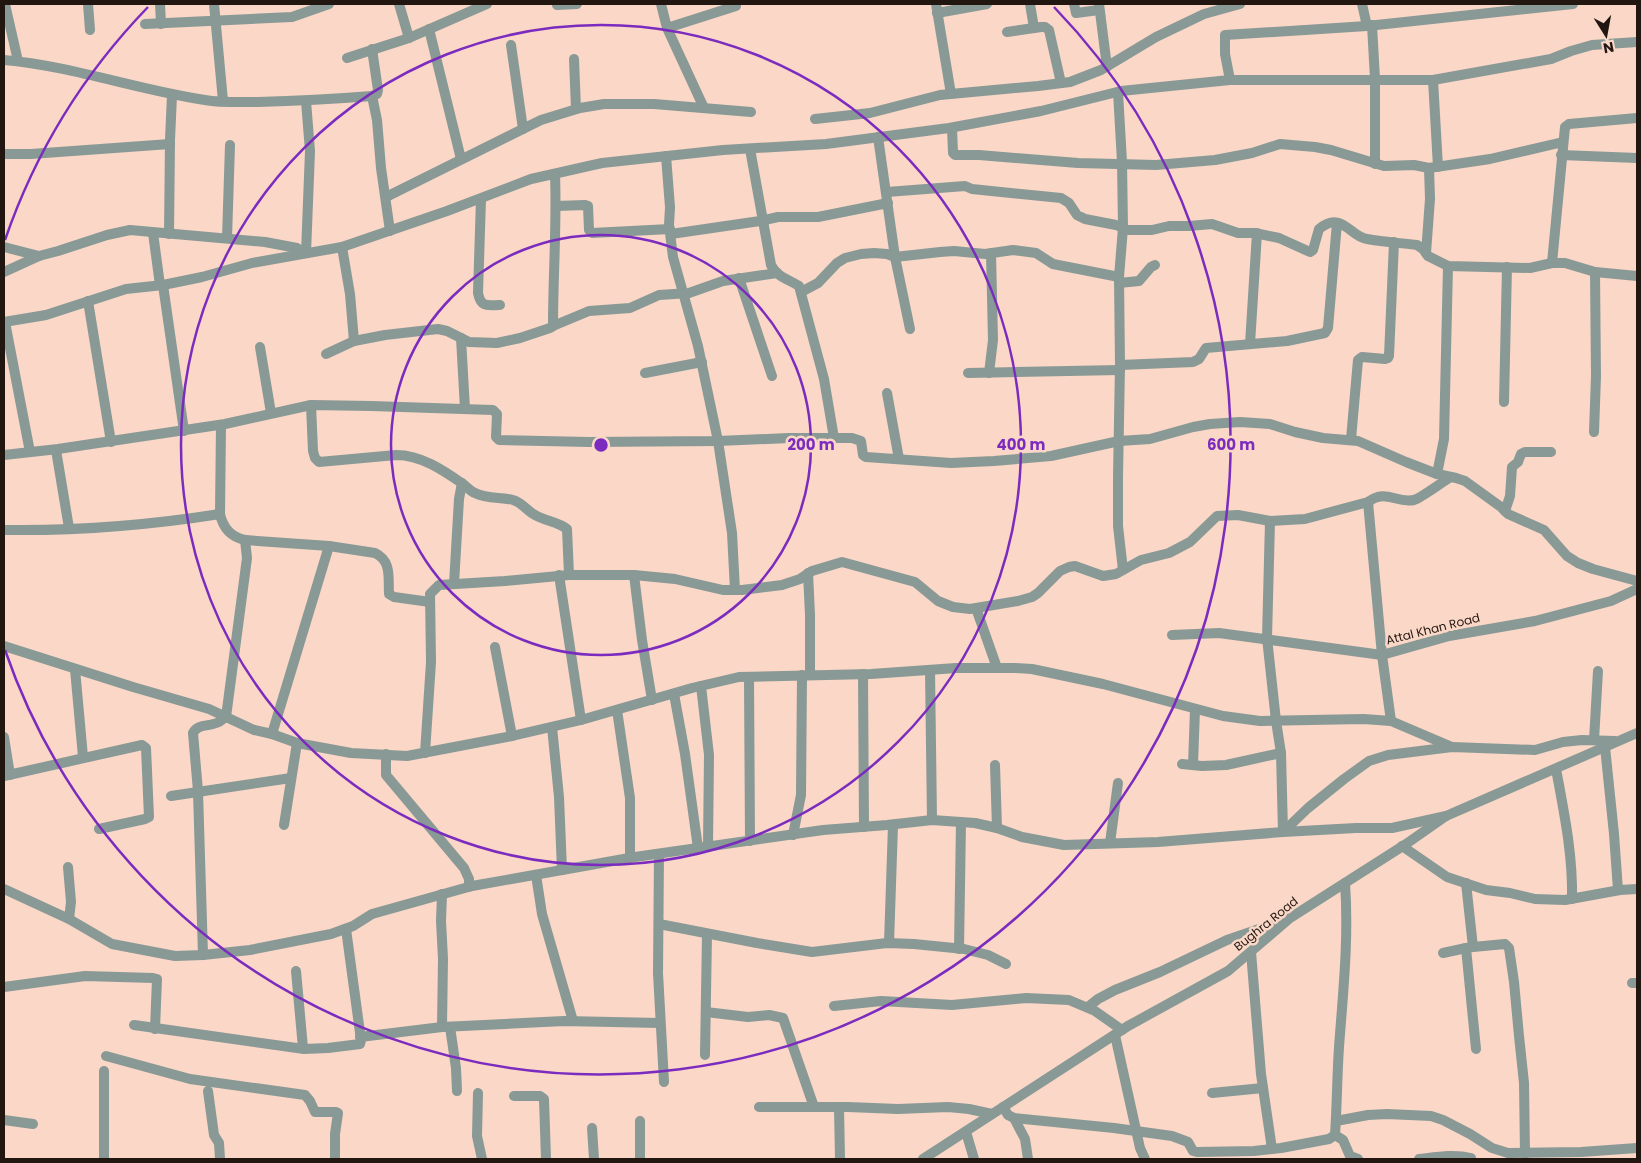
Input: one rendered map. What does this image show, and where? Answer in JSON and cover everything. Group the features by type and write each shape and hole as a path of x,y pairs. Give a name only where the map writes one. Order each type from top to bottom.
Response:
{"street":[{"path":"5,4 18,61"},
{"path":"88,4 90,30"},
{"path":"160,4 161,24"},
{"path":"214,4 224,101"},
{"path":"145,24 292,17 329,4"},
{"path":"399,4 409,38"},
{"path":"347,58 409,38 487,4"},
{"path":"557,6 577,4"},
{"path":"661,4 667,28 704,108"},
{"path":"951,94 936,9 987,4"},
{"path":"1030,4 1034,28"},
{"path":"1074,4 1076,13 1099,7 1107,67"},
{"path":"815,119 870,113 940,95 1070,82 1107,67 1204,9 1240,4"},
{"path":"1362,4 1369,25 1375,79 1375,164"},
{"path":"1230,80 1225,54 1225,35 1369,25 1536,6 1573,4"},
{"path":"667,28 736,6"},
{"path":"1008,32 1045,27 1049,30 1061,83"},
{"path":"429,29 461,159"},
{"path":"30,452 4,322 46,315 126,289 161,285 202,277 252,263 342,247 481,199 531,179 602,164 666,156 723,150 826,144 952,128 1041,111 1118,92 1230,80 1432,80 1551,59 1592,45 1637,42"},
{"path":"511,45 523,129"},
{"path":"4,60 18,61 208,100 306,101 378,94 372,49"},
{"path":"574,59 576,109"},
{"path":"1426,253 1433,167 1432,80"},
{"path":"1118,92 1123,228 1119,280 1118,526 1123,570"},
{"path":"169,234 172,94"},
{"path":"372,96 377,120 381,168 390,231"},
{"path":"306,101 310,151 306,253"},
{"path":"386,197 542,120 576,109 604,104 654,104 751,112"},
{"path":"1552,263 1562,142 1566,125 1637,118"},
{"path":"952,128 953,153 955,155 1122,165 1156,165 1215,160 1252,153 1280,144 1330,150 1384,166 1414,165 1433,167 1490,159 1562,142"},
{"path":"878,137 895,257 910,329"},
{"path":"4,154 31,154 170,144"},
{"path":"227,238 230,145"},
{"path":"750,148 771,265 777,274 799,286 822,372 834,438"},
{"path":"1561,155 1637,158"},
{"path":"666,156 673,257 702,362 718,441 732,533 736,590"},
{"path":"553,326 555,174"},
{"path":"556,206 588,206 589,230 592,233 670,231 778,217 818,216 888,198 965,186 972,189 1061,198 1069,203 1077,215 1085,219 1116,225 1128,230 1152,230 1169,226 1212,224 1238,233 1257,233 1279,238 1310,252 1313,250 1319,229 1330,223 1336,223 1347,226 1361,238 1417,245 1423,248 1428,256 1448,266 1530,268 1552,263 1565,263 1595,272 1637,276"},
{"path":"481,199 478,293 484,305 500,305"},
{"path":"968,373 1120,368 1193,362 1200,359 1206,348 1287,341 1322,334 1327,331 1336,223"},
{"path":"4,272 38,256 130,230 265,242 297,248 306,253"},
{"path":"153,232 184,431"},
{"path":"1250,344 1257,233"},
{"path":"1351,440 1358,360 1362,358 1385,359 1389,356 1394,242"},
{"path":"342,247 350,294 354,341"},
{"path":"4,248 38,256"},
{"path":"801,292 818,283 837,263 845,258 874,253 895,257 940,252 991,254 1013,250 1036,253 1053,264 1119,280 1139,281 1155,265"},
{"path":"989,373 994,340 991,254"},
{"path":"1437,474 1444,439 1448,266"},
{"path":"1504,402 1507,267"},
{"path":"1594,432 1596,376 1595,272"},
{"path":"326,354 354,341 438,329 475,343 505,342 553,326 589,311 630,308 659,295 689,293 709,285 739,278 777,274"},
{"path":"739,278 772,376"},
{"path":"88,302 110,442"},
{"path":"462,338 465,409"},
{"path":"260,347 271,414"},
{"path":"645,373 702,362"},
{"path":"887,393 899,459"},
{"path":"4,456 184,431 311,405 496,411 496,437 499,440 590,442 834,438 861,441 863,455 866,457 951,463 994,462 1051,456 1119,442 1150,439 1210,424 1240,422 1270,424 1323,438 1351,440 1366,444 1437,474 1465,481 1513,517 1544,530 1567,556 1578,563 1637,582"},
{"path":"311,405 313,451 315,458 319,462 406,455 425,460 474,492 483,496 518,502 534,515 564,526 567,529 564,575 582,720"},
{"path":"221,424 220,514 222,523 229,532 237,538 245,540 329,546 368,551 382,556 387,563 389,594 394,597 430,602"},
{"path":"56,450 68,528"},
{"path":"1505,512 1510,496 1512,467 1518,462 1521,454 1525,452 1551,452"},
{"path":"425,753 431,662 430,594 439,585 564,575 634,575 674,579 723,590 773,588 800,579 819,568 842,562 915,582 938,601 953,607 976,608 1032,597 1060,571 1069,567 1074,566 1103,576 1116,574 1142,560 1169,553 1190,542 1217,516 1238,515 1270,521 1305,519 1368,502 1375,496 1391,496 1404,500 1416,500 1451,477"},
{"path":"454,584 459,499 462,483"},
{"path":"1368,502 1382,656 1391,721"},
{"path":"4,530 44,530 158,522 220,514"},
{"path":"1270,521 1267,638 1281,753 1283,832"},
{"path":"203,955 198,792 193,733 198,727 220,722 226,717 247,558 245,540"},
{"path":"272,734 329,546"},
{"path":"794,834 802,795 810,614 808,573"},
{"path":"634,575 652,700"},
{"name":"Attal Khan Road","path":"1172,636 1219,632 1382,656 1449,636 1535,621 1610,601 1637,589"},
{"path":"976,608 997,668"},
{"path":"4,646 209,709 254,730 298,743 351,753 407,756 512,736 582,720 739,677 997,668 1032,669 1103,684 1223,716 1260,721 1364,719 1391,721 1452,748"},
{"path":"495,647 512,736"},
{"path":"75,669 83,757"},
{"path":"930,670 932,820"},
{"path":"1594,740 1598,672"},
{"path":"863,674 864,827"},
{"path":"749,677 750,841"},
{"path":"701,686 708,755 708,847"},
{"path":"674,694 698,848"},
{"path":"1193,765 1195,709"},
{"path":"617,710 630,798 630,858"},
{"path":"552,727 559,797 562,870"},
{"name":"Bughra Road","path":"923,1159 1118,1032 1228,971 1290,918 1446,816 1637,733"},
{"path":"4,737 7,775 142,745 146,748 149,817 146,820 99,829"},
{"path":"1283,832 1308,808 1369,761 1388,755 1452,748 1535,750 1563,742 1582,740 1637,741"},
{"path":"284,825 298,743"},
{"path":"1605,747 1618,890"},
{"path":"1182,764 1226,765 1281,753"},
{"path":"386,754 386,775 464,868 469,879 469,887"},
{"path":"996,765 998,828"},
{"path":"1556,769 1570,848 1572,899"},
{"path":"171,796 291,778"},
{"path":"1110,844 1118,783"},
{"path":"4,890 69,919 112,944 169,955 203,955 250,950 331,934 346,929 372,914 469,887 630,858 794,834 932,820 975,823 998,828 1022,837 1064,844 1110,844 1283,832 1392,828 1446,816"},
{"path":"959,949 961,822"},
{"path":"889,943 893,825"},
{"path":"1402,846 1442,874 1486,890 1535,899 1572,899 1637,888"},
{"path":"659,854 660,1023 664,1082"},
{"path":"68,868 71,902 69,919"},
{"path":"536,875 542,914 573,1021"},
{"path":"1335,1135 1347,909 1345,883"},
{"path":"1466,883 1476,1049"},
{"path":"442,894 446,1027 456,1068 457,1091"},
{"path":"1088,1007 1115,990 1160,972 1227,940 1290,918"},
{"path":"659,924 812,952 889,943 914,944 959,949 988,955 1006,964"},
{"path":"134,1025 303,1048 328,1048 360,1044 346,929"},
{"path":"705,1055 707,934"},
{"path":"1443,953 1500,943 1505,944 1509,948 1524,1083 1520,1156"},
{"path":"1251,952 1263,1088 1272,1149"},
{"path":"296,971 303,1048"},
{"path":"4,987 85,976 153,978 157,980 155,1028"},
{"path":"834,1006 881,1001 952,1005 1039,998 1069,1000 1088,1007 1118,1032 1136,1131 1141,1152 1145,1159"},
{"path":"706,1012 748,1017 769,1015 783,1018 814,1107"},
{"path":"360,1036 446,1027 573,1021 660,1023"},
{"path":"106,1056 190,1079 305,1096 310,1101 315,1112 338,1113 335,1134 335,1159"},
{"path":"104,1071 104,1159"},
{"path":"1212,1093 1263,1088"},
{"path":"208,1091 214,1135 219,1143 220,1159"},
{"path":"478,1093 477,1136 482,1159"},
{"path":"514,1096 540,1096 544,1098 546,1159"},
{"path":"759,1107 898,1109 948,1107 992,1114"},
{"path":"839,1107 840,1159"},
{"path":"1003,1107 1008,1115 1014,1118 1136,1131 1184,1139 1191,1145 1197,1156 1272,1149 1329,1139 1335,1135"},
{"path":"1336,1121 1368,1115 1431,1116 1443,1120 1499,1151 1520,1156 1637,1148"},
{"path":"1014,1118 1025,1139 1028,1159"},
{"path":"4,1120 33,1124"},
{"path":"640,1121 640,1159"},
{"path":"592,1128 594,1159"},
{"path":"966,1132 974,1159"},
{"path":"1335,1135 1344,1140 1350,1156 1358,1159"},
{"path":"1420,1159 1462,1156 1470,1159 1475,1153 1478,1141"}]}
